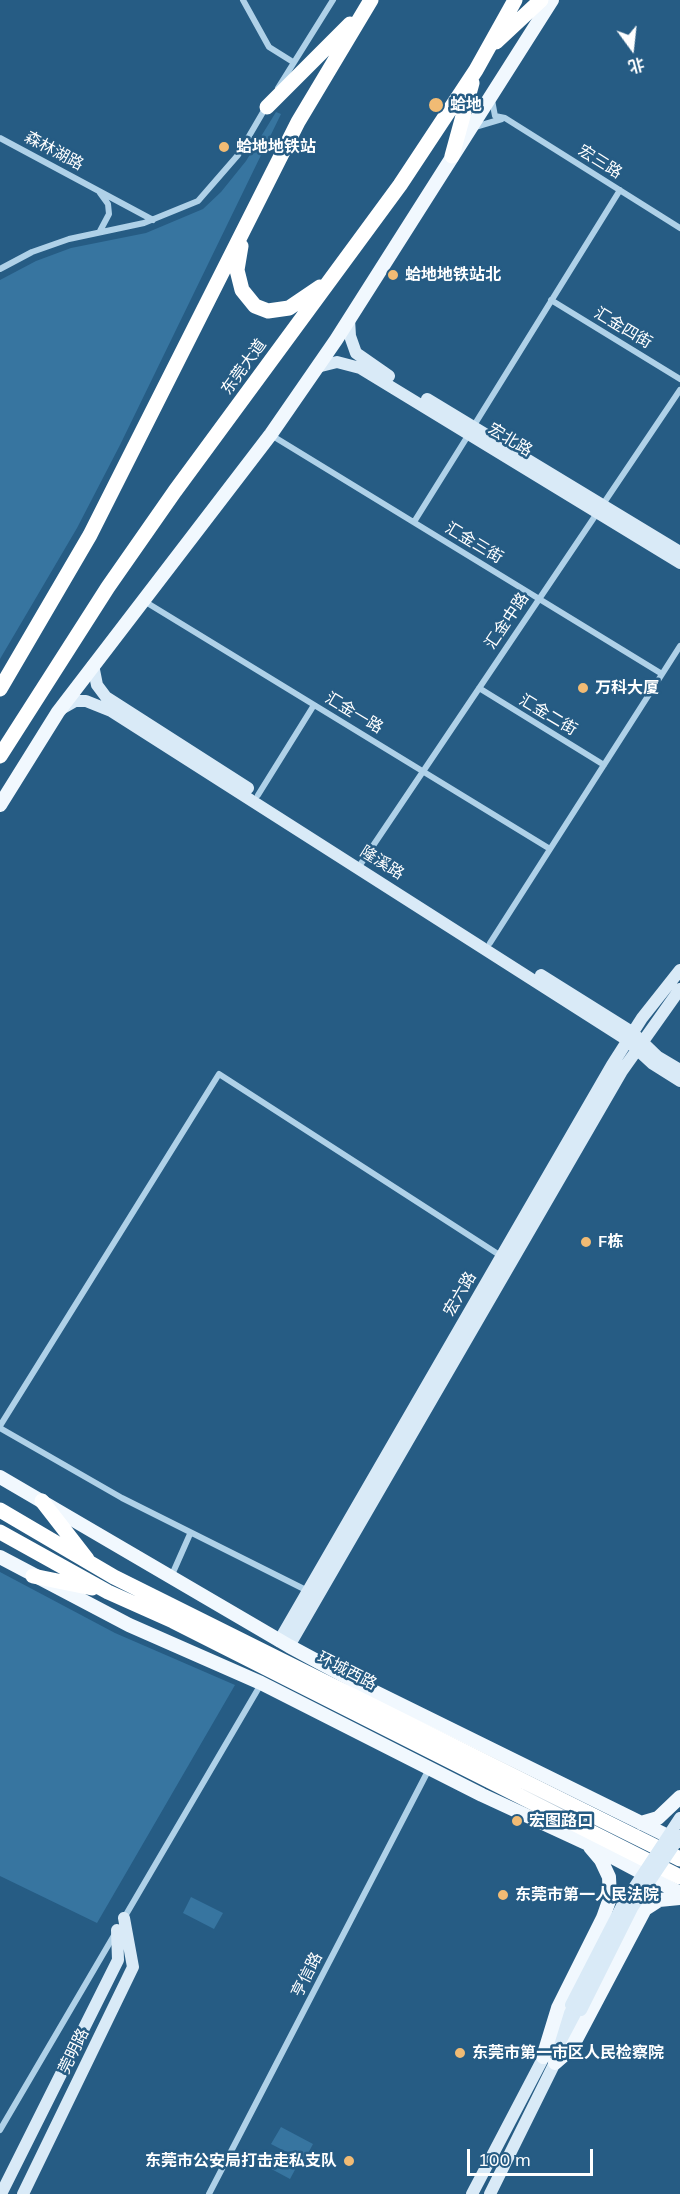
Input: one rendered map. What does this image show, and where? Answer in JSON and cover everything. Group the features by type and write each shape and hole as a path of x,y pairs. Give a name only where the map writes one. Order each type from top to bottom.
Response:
{"highway":[{"name":"东莞大道","path":"0,756 108,587 400,185 476,70 515,0"},
{"path":"489,48 541,0"},
{"path":"267,107 368,4"},
{"path":"0,689 90,535 134,452 298,122 368,4"},
{"path":"452,156 476,70"},
{"path":"245,225 237,270 242,290 255,306 268,311 289,308 336,274"},
{"path":"42,1501 90,1563"},
{"name":"环城西路","path":"0,1510 90,1563 680,1859"},
{"path":"0,1532 108,1592 173,1621 680,1877"},
{"path":"33,1576 108,1592"}],"main road":[{"path":"0,805 58,712 271,434 317,367 552,0"},
{"path":"0,685 15,665"},
{"path":"0,1477 284,1644 378,1694 680,1842"},
{"path":"0,1557 129,1625 261,1683 429,1769 588,1844 680,1893"},
{"path":"641,1823 658,1818 680,1797"},
{"path":"680,1803 680,1812"},
{"path":"549,2060 558,2008 603,1918 610,1898 609,1877 601,1860 588,1844"},
{"path":"610,1898 619,1891 627,1890 639,1897 641,1909 636,1923"},
{"path":"549,2060 571,2049 645,1909 659,1900 680,1898"}],"street":[{"path":"243,0 269,47 293,62"},
{"path":"0,269 32,252 69,239 153,220 198,201 238,155 333,0"},
{"path":"492,95 495,116 505,118"},
{"path":"466,134 477,124 505,118"},
{"name":"宏三路","path":"505,118 680,228"},
{"name":"森林湖路","path":"0,138 153,220"},
{"name":"森林湖路","path":"95,189 103,195 109,214 100,232"},
{"path":"414,522 620,190"},
{"name":"汇金四街","path":"551,300 680,379"},
{"name":"宏北路","path":"349,319 352,345 364,360 471,430 599,508 680,563"},
{"name":"宏北路","path":"317,367 338,362 360,368 471,430"},
{"name":"汇金中路","path":"360,865 680,390"},
{"name":"汇金三街","path":"271,434 662,674"},
{"name":"宏北路","path":"599,508 680,552"},
{"name":"汇金一路","path":"144,601 550,849"},
{"path":"490,943 680,646"},
{"name":"隆溪路","path":"93,665 97,685 106,697 258,795 360,865 634,1040 653,1064 680,1081"},
{"name":"汇金二街","path":"478,688 604,765"},
{"name":"隆溪路","path":"58,712 75,701 95,703 111,711 490,943 680,1071"},
{"path":"258,795 314,705"},
{"name":"宏六路","path":"284,1644 308,1591 501,1256 634,1040 680,970"},
{"name":"宏六路","path":"284,1644 634,1040 680,989"},
{"path":"308,1591 190,1534 0,1427 219,1074 501,1256"},
{"path":"170,1578 190,1534"},
{"path":"0,2130 261,1683"},
{"name":"亨信路","path":"209,2194 429,1769"},
{"path":"576,2007 622,1906 680,1818"},
{"path":"472,2194 632,1908 680,1836"},
{"name":"莞明路","path":"23,2194 133,1967 124,1918"},
{"name":"莞明路","path":"0,2194 118,1960 117,1930"},
{"path":"490,2194 549,2060"}],"shaded area":[{"path":"276,112 281,114 120,445 77,528 0,659 0,280 36,261 71,248 146,233 203,209 221,192 246,161"},
{"path":"0,1572 115,1633 235,1685 97,1923 0,1876"},
{"path":"191,1897 223,1913 214,1929 183,1913"},
{"path":"281,2127 313,2144 304,2161 271,2144"},
{"path":"271,2152 297,2166 290,2179 264,2165"}],"place":[{"name":"蛤地","path":"436,105"},
{"name":"蛤地地铁站","path":"224,147"},
{"name":"蛤地地铁站北","path":"393,275"},
{"name":"万科大厦","path":"583,688"},
{"name":"F栋","path":"586,1242"},
{"name":"宏图路口","path":"517,1821"},
{"name":"东莞市第一人民法院","path":"503,1895"},
{"name":"东莞市第一市区人民检察院","path":"460,2053"},
{"name":"东莞市公安局打击走私支队","path":"349,2161"}]}
